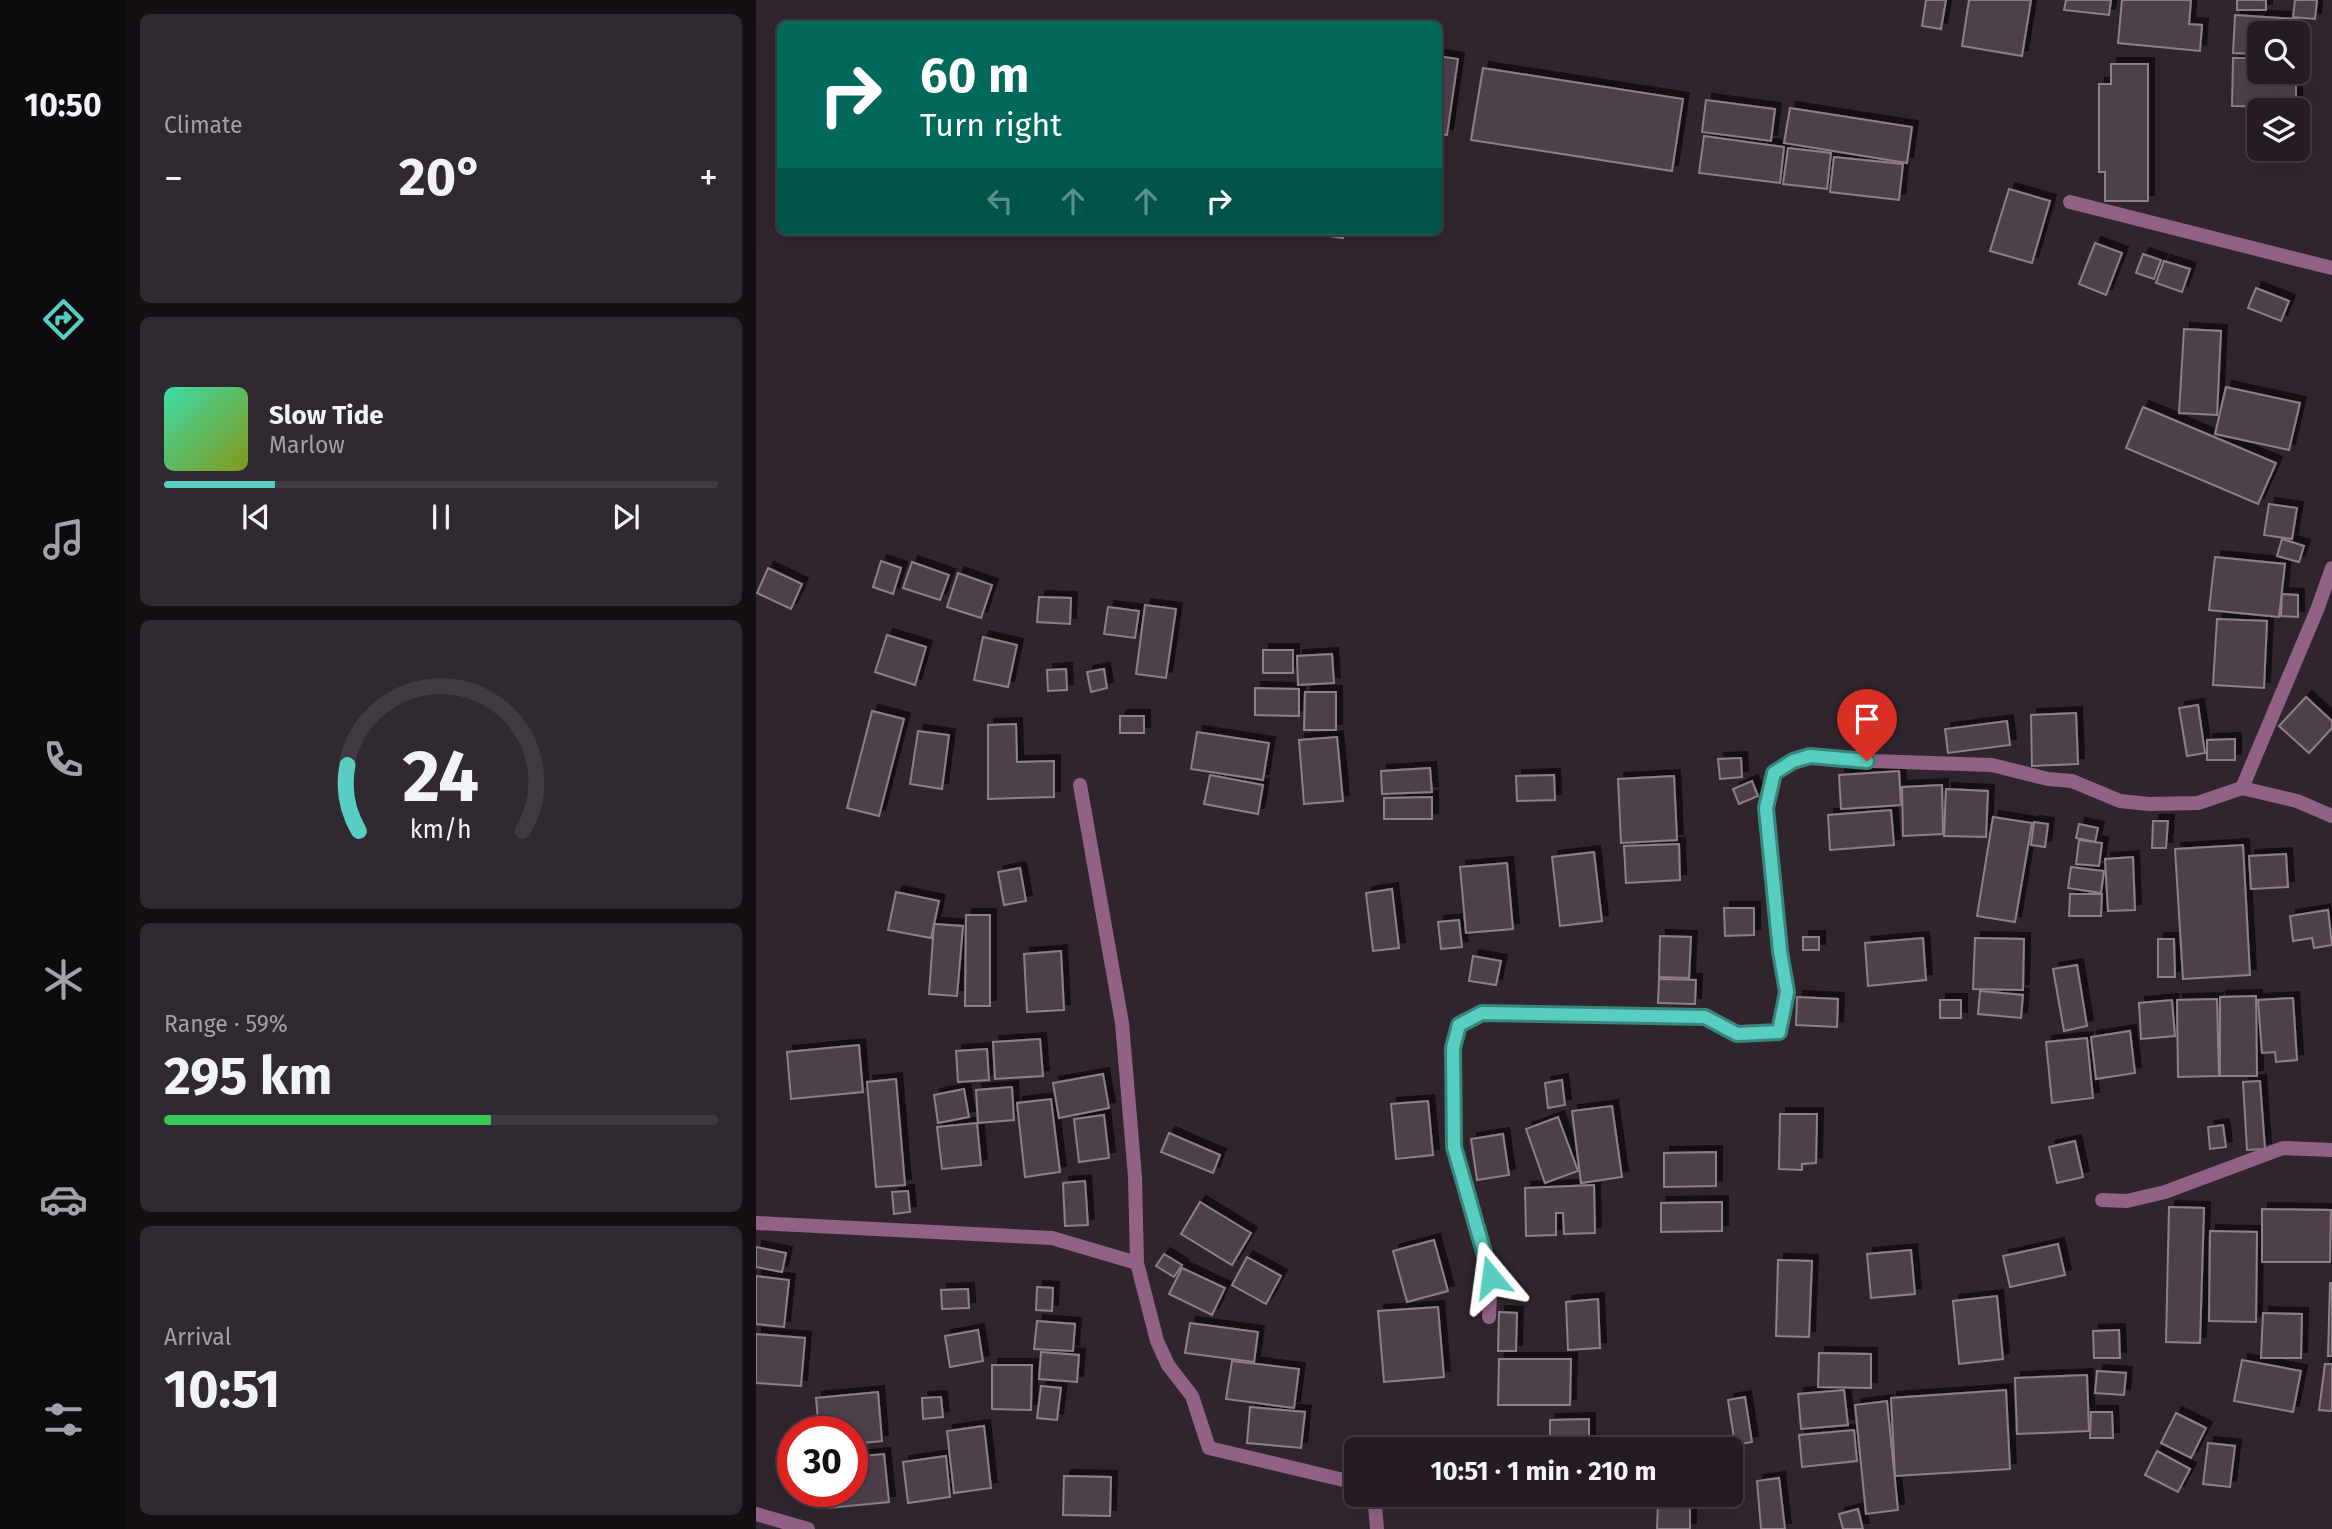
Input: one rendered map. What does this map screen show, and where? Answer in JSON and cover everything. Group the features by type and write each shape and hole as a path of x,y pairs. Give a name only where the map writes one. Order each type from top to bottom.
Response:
{"street":[{"path":"2070,202 2332,268"},
{"path":"2242,788 2332,568"},
{"path":"1489,1317 1491,1277 1454,1147 1453,1048 1459,1025 1482,1013 1705,1017 1737,1034 1779,1032 1787,992 1780,951 1766,808 1774,773 1793,761 1810,756 1842,760 1992,765 2048,779 2072,781 2120,801 2148,804 2198,803 2242,788 2297,801 2332,816"},
{"path":"1080,785 1122,1023 1135,1177 1137,1263 1157,1341 1168,1365 1192,1396 1209,1448 1344,1480"},
{"path":"2102,1200 2127,1201 2165,1192 2283,1148 2332,1150"},
{"path":"756,1223 1052,1238 1137,1263"},
{"path":"1375,1507 1377,1529"},
{"path":"756,1514 807,1529"}],"building":[{"path":"1926,0 1946,0 1941,29 1922,26"},
{"path":"1969,0 2031,0 2022,56 1962,46"},
{"path":"2066,0 2111,0 2109,15 2064,10"},
{"path":"2122,0 2191,0 2189,24 2202,25 2200,51 2118,43"},
{"path":"2237,0 2266,0 2266,10 2237,10"},
{"path":"2295,0 2317,0 2315,19 2293,17"},
{"path":"2235,15 2297,19 2247,21 2247,54 2233,53"},
{"path":"1442,57 1458,59 1447,135 1442,134"},
{"path":"2233,58 2247,58 2247,84 2296,84 2296,98 2247,98 2247,106 2232,106"},
{"path":"2111,64 2148,64 2148,201 2105,201 2105,172 2099,172 2099,84 2111,84"},
{"path":"1483,68 1683,99 1672,171 1471,140"},
{"path":"1706,100 1775,109 1771,141 1702,132"},
{"path":"1790,108 1912,127 1907,163 1784,143"},
{"path":"1704,136 1784,147 1780,183 1699,173"},
{"path":"1788,148 1831,153 1827,189 1783,184"},
{"path":"1834,157 1903,164 1899,200 1830,192"},
{"path":"2009,189 2050,201 2032,263 1990,251"},
{"path":"2095,243 2122,253 2106,295 2079,284"},
{"path":"2143,254 2161,260 2154,279 2136,273"},
{"path":"2164,261 2190,269 2182,292 2156,283"},
{"path":"2256,288 2289,301 2281,321 2248,308"},
{"path":"2184,329 2221,331 2217,415 2179,413"},
{"path":"2226,387 2300,403 2289,450 2215,434"},
{"path":"2143,407 2276,463 2258,504 2126,448"},
{"path":"2269,504 2297,508 2292,539 2264,535"},
{"path":"2282,539 2304,546 2299,562 2277,556"},
{"path":"2215,557 2285,564 2279,617 2209,610"},
{"path":"881,561 901,568 893,594 873,587"},
{"path":"912,562 949,575 940,600 903,588"},
{"path":"768,568 802,584 791,609 757,593"},
{"path":"958,573 992,585 981,618 947,607"},
{"path":"2282,594 2298,595 2298,617 2281,616"},
{"path":"1039,597 1071,598 1070,624 1037,622"},
{"path":"1145,605 1176,609 1166,678 1136,674"},
{"path":"1108,607 1139,611 1135,638 1104,634"},
{"path":"2217,619 2267,621 2264,688 2213,685"},
{"path":"887,635 926,647 915,685 875,672"},
{"path":"983,637 1017,645 1008,687 974,680"},
{"path":"1263,650 1293,650 1293,673 1263,673"},
{"path":"1332,654 1334,683 1298,685 1297,656"},
{"path":"1066,669 1067,690 1048,691 1047,670"},
{"path":"1104,669 1107,688 1091,692 1087,672"},
{"path":"1255,688 1299,689 1299,716 1255,715"},
{"path":"1305,692 1336,692 1336,730 1304,730"},
{"path":"2306,697 2332,721 2332,728 2309,753 2279,726"},
{"path":"2198,705 2205,753 2187,756 2179,708"},
{"path":"872,711 904,719 879,816 847,808"},
{"path":"2076,713 2078,764 2032,766 2031,715"},
{"path":"1120,716 1144,716 1144,733 1120,733"},
{"path":"2007,721 2010,745 1948,753 1945,729"},
{"path":"1016,724 1017,762 1054,761 1054,797 988,799 988,725"},
{"path":"918,731 949,735 942,789 910,784"},
{"path":"1197,732 1269,743 1263,780 1191,769"},
{"path":"1337,737 1343,801 1304,804 1299,740"},
{"path":"2235,739 2235,760 2207,760 2207,740"},
{"path":"1741,758 1742,777 1720,779 1718,759"},
{"path":"1430,768 1432,792 1382,794 1381,771"},
{"path":"1899,771 1901,805 1841,809 1839,775"},
{"path":"1210,775 1263,785 1258,814 1204,804"},
{"path":"1554,775 1555,800 1517,801 1516,776"},
{"path":"1674,776 1677,840 1621,843 1618,779"},
{"path":"1752,781 1758,796 1739,804 1733,789"},
{"path":"1942,785 1943,834 1903,836 1902,787"},
{"path":"1946,789 1988,791 1986,837 1944,836"},
{"path":"1432,797 1432,819 1384,819 1384,798"},
{"path":"1891,810 1894,845 1830,850 1828,815"},
{"path":"1993,817 2032,823 2015,922 1977,916"},
{"path":"2153,821 2168,821 2166,848 2152,848"},
{"path":"2034,822 2048,824 2045,847 2031,845"},
{"path":"2079,824 2098,828 2095,842 2076,838"},
{"path":"2079,840 2102,843 2099,866 2076,864"},
{"path":"1679,844 1680,880 1626,883 1624,846"},
{"path":"2243,845 2250,975 2183,979 2175,849"},
{"path":"1594,852 1602,921 1560,926 1552,857"},
{"path":"2286,854 2288,887 2251,889 2249,856"},
{"path":"2133,857 2135,910 2108,911 2105,859"},
{"path":"1507,863 1513,929 1466,933 1460,867"},
{"path":"2071,867 2104,871 2101,893 2068,888"},
{"path":"1020,868 1026,901 1004,905 998,872"},
{"path":"1392,889 1399,948 1373,951 1366,893"},
{"path":"896,892 939,901 931,938 888,930"},
{"path":"2070,894 2102,894 2101,916 2069,916"},
{"path":"1724,908 1754,908 1754,935 1725,936"},
{"path":"2328,910 2332,945 2314,948 2312,938 2293,941 2290,916"},
{"path":"966,915 990,915 990,1006 965,1006"},
{"path":"1459,920 1462,947 1441,949 1438,922"},
{"path":"934,924 963,926 957,996 929,994"},
{"path":"1660,936 1691,937 1689,978 1659,977"},
{"path":"1803,937 1819,937 1819,950 1803,950"},
{"path":"1923,938 1926,980 1868,986 1865,943"},
{"path":"1975,938 2024,939 2023,990 1973,989"},
{"path":"2158,939 2174,939 2175,977 2158,977"},
{"path":"1061,951 1064,1010 1027,1012 1024,954"},
{"path":"1473,956 1501,961 1496,985 1469,981"},
{"path":"2077,965 2087,1026 2064,1031 2053,969"},
{"path":"1659,979 1696,980 1695,1004 1658,1003"},
{"path":"1980,991 2023,995 2021,1018 1978,1014"},
{"path":"2256,996 2257,1076 2220,1076 2220,997"},
{"path":"1797,997 1838,999 1837,1027 1796,1025"},
{"path":"2293,998 2297,1060 2276,1062 2275,1052 2262,1053 2258,1000"},
{"path":"2217,999 2219,1076 2178,1077 2177,1000"},
{"path":"1940,1000 1961,1000 1961,1018 1940,1018"},
{"path":"2172,1000 2175,1036 2141,1039 2139,1003"},
{"path":"2130,1031 2135,1073 2096,1079 2091,1037"},
{"path":"2087,1038 2093,1098 2052,1103 2046,1042"},
{"path":"1040,1039 1043,1076 995,1079 993,1042"},
{"path":"859,1045 863,1092 791,1099 787,1052"},
{"path":"987,1049 989,1080 958,1082 956,1051"},
{"path":"1103,1074 1109,1108 1059,1118 1053,1083"},
{"path":"896,1079 905,1185 876,1187 867,1082"},
{"path":"1562,1080 1565,1105 1548,1108 1545,1083"},
{"path":"2260,1081 2265,1149 2247,1150 2243,1082"},
{"path":"1012,1087 1014,1120 978,1123 976,1090"},
{"path":"964,1089 969,1117 938,1123 934,1095"},
{"path":"1051,1099 1060,1172 1025,1177 1017,1103"},
{"path":"1428,1101 1433,1155 1396,1159 1391,1104"},
{"path":"1612,1106 1622,1177 1581,1183 1572,1111"},
{"path":"1780,1114 1817,1114 1816,1163 1802,1164 1802,1170 1779,1169"},
{"path":"1104,1115 1109,1158 1079,1162 1074,1119"},
{"path":"1558,1117 1578,1171 1545,1183 1526,1129"},
{"path":"977,1123 981,1165 942,1169 937,1127"},
{"path":"2223,1125 2226,1147 2210,1149 2208,1127"},
{"path":"1169,1133 1220,1155 1213,1173 1161,1152"},
{"path":"1503,1134 1509,1175 1477,1180 1471,1139"},
{"path":"2075,1141 2083,1177 2057,1183 2049,1147"},
{"path":"1716,1152 1716,1186 1664,1187 1664,1153"},
{"path":"1085,1181 1088,1225 1065,1226 1063,1183"},
{"path":"1594,1185 1595,1233 1564,1234 1563,1213 1556,1213 1556,1235 1526,1236 1525,1188"},
{"path":"908,1191 910,1212 894,1214 892,1192"},
{"path":"1200,1202 1251,1233 1232,1265 1181,1234"},
{"path":"1722,1202 1722,1231 1661,1232 1661,1203"},
{"path":"2169,1207 2204,1208 2200,1343 2166,1342"},
{"path":"2262,1209 2331,1210 2330,1262 2262,1262"},
{"path":"2210,1231 2257,1232 2256,1322 2209,1321"},
{"path":"1434,1240 1448,1291 1407,1302 1393,1251"},
{"path":"2058,1244 2065,1275 2010,1287 2003,1256"},
{"path":"756,1247 786,1253 782,1272 756,1267"},
{"path":"1911,1250 1915,1294 1871,1298 1867,1254"},
{"path":"1164,1254 1182,1265 1174,1277 1156,1266"},
{"path":"1247,1257 1281,1276 1266,1304 1232,1285"},
{"path":"1778,1260 1812,1261 1809,1337 1776,1336"},
{"path":"1182,1268 1225,1288 1212,1315 1169,1294"},
{"path":"756,1276 789,1280 784,1327 756,1324"},
{"path":"2330,1283 2332,1356 2328,1356"},
{"path":"1037,1287 1053,1288 1052,1311 1036,1310"},
{"path":"968,1289 969,1308 942,1309 941,1290"},
{"path":"1997,1296 2003,1359 1959,1364 1953,1301"},
{"path":"1598,1299 1600,1348 1568,1350 1566,1302"},
{"path":"1438,1307 1444,1377 1384,1382 1378,1311"},
{"path":"1499,1312 1517,1313 1516,1351 1498,1351"},
{"path":"2263,1313 2302,1314 2301,1358 2261,1358"},
{"path":"1037,1321 1075,1324 1073,1351 1034,1349"},
{"path":"1190,1323 1258,1332 1254,1362 1185,1353"},
{"path":"978,1330 983,1361 950,1367 945,1336"},
{"path":"2119,1330 2120,1358 2094,1358 2093,1331"},
{"path":"756,1334 805,1338 801,1386 756,1383"},
{"path":"1041,1352 1079,1355 1077,1382 1039,1379"},
{"path":"1819,1353 1871,1354 1871,1388 1818,1387"},
{"path":"1499,1359 1571,1359 1570,1405 1498,1405"},
{"path":"2242,1360 2301,1371 2293,1412 2234,1401"},
{"path":"1232,1361 1299,1369 1294,1408 1226,1399"},
{"path":"2325,1364 2332,1364 2332,1411 2319,1410"},
{"path":"992,1365 1032,1365 1031,1410 992,1409"},
{"path":"2097,1371 2126,1373 2124,1395 2095,1393"},
{"path":"2087,1375 2089,1431 2017,1434 2015,1378"},
{"path":"1041,1386 1061,1388 1057,1420 1037,1418"},
{"path":"1844,1390 1848,1425 1801,1429 1798,1394"},
{"path":"2006,1390 2010,1469 1895,1476 1891,1398"},
{"path":"878,1392 882,1441 868,1442 868,1416 818,1416 816,1398"},
{"path":"941,1397 943,1417 923,1419 922,1398"},
{"path":"1745,1397 1752,1442 1743,1444 1743,1437 1734,1437 1728,1400"},
{"path":"1887,1401 1898,1510 1866,1514 1855,1405"},
{"path":"1250,1407 1305,1412 1301,1448 1247,1443"},
{"path":"2091,1412 2112,1412 2113,1438 2090,1438"},
{"path":"2176,1413 2206,1428 2191,1458 2161,1443"},
{"path":"1589,1419 1589,1437 1550,1437 1550,1420"},
{"path":"984,1426 991,1488 954,1493 947,1431"},
{"path":"1854,1430 1857,1461 1802,1467 1799,1435"},
{"path":"2208,1443 2235,1446 2230,1487 2203,1484"},
{"path":"2157,1451 2190,1469 2178,1492 2145,1475"},
{"path":"884,1454 889,1502 868,1504 868,1456"},
{"path":"946,1456 950,1497 908,1503 903,1462"},
{"path":"1064,1476 1111,1477 1110,1516 1063,1515"},
{"path":"1779,1478 1785,1529 1761,1529 1757,1481"},
{"path":"1658,1507 1690,1507 1690,1529 1657,1529"},
{"path":"1858,1509 1863,1529 1843,1529 1839,1514"}],"route":[{"path":"1491,1277 1454,1147 1453,1048 1459,1025 1482,1013 1705,1017 1737,1034 1779,1032 1787,992 1780,951 1766,808 1774,773 1793,761 1810,756 1867,761"}]}
